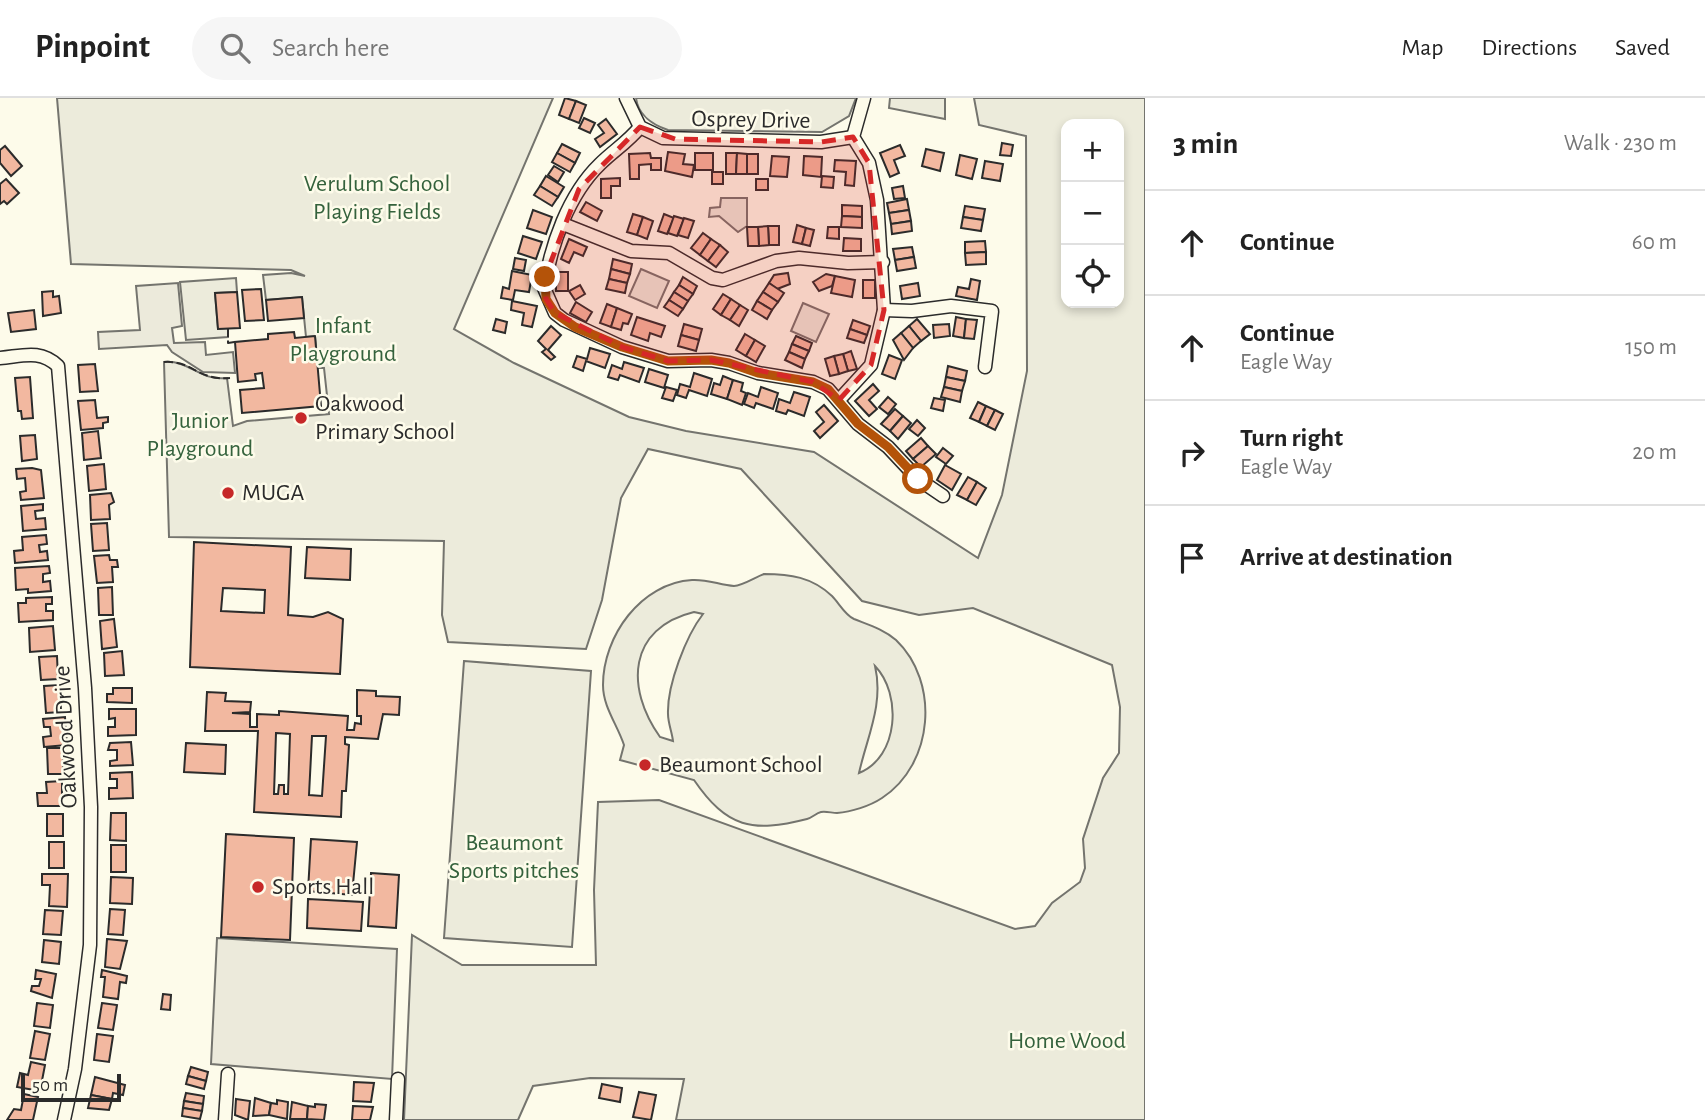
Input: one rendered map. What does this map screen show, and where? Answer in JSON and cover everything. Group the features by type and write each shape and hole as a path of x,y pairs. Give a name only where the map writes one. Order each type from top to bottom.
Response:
{"street":[{"path":"626,98 640,127 579,189 563,225 544,288 546,299 564,320 622,347 668,361 711,360 758,373 813,382 839,400 858,424 888,447 918,479 943,496"},
{"path":"839,400 871,365 884,310 883,262 869,163 853,137 864,98"},
{"name":"Osprey Drive","path":"640,127 650,134 675,139 821,142 853,137"},
{"path":"563,225 631,251 669,253 712,278 723,280 776,261 799,258 848,263 883,262"},
{"path":"884,310 912,311 951,306 992,311 985,367"},
{"name":"Oakwood Drive","path":"0,358 46,355 58,366 85,688 91,807 90,945 75,1069 64,1120"},
{"path":"225,1120 228,1074"},
{"path":"396,1120 398,1079"}],"highlighted area":[{"path":"640,127 675,139 821,142 853,137 869,163 884,310 871,365 839,400 813,382 711,360 668,361 622,347 555,313 546,299 545,277 579,189"}],"green space":[{"path":"57,98 553,98 454,329 514,363 629,417 686,431 814,452 978,558 1002,495 1027,371 1026,136 979,125 974,98 1145,98 1145,1120 676,1120 684,1079 590,1078 533,1086 518,1120 404,1120 412,935 462,965 596,965 594,890 598,802 659,800 1015,929 1035,926 1052,903 1080,882 1085,868 1083,839 1103,778 1119,753 1120,707 1112,665 973,608 919,615 862,601 741,469 648,449 621,498 602,600 586,649 448,642 442,615 444,541 169,537 164,362 181,364 209,376 227,378 233,426 247,421 329,414 324,368 318,368 315,336 306,337 302,297 266,300 263,275 291,273 305,276 291,270 71,264"},
{"path":"636,98 856,98 849,116 822,132 668,130 647,118"},
{"path":"890,98 945,98 945,119 889,108"},
{"path":"236,278 237,292 215,293 218,329 228,328 228,337 186,340 180,282"},
{"path":"764,574 792,576 817,585 832,596 851,617 896,640 910,657 920,678 925,699 921,744 912,765 899,783 872,804 837,813 821,812 809,818 771,826 742,823 718,808 694,780 620,760 624,745 608,708 603,685 610,648 628,615 641,602 674,583 698,580 734,586","holes":["694,612 703,614 690,635 671,689 668,717 673,741 660,737 649,718 641,699 639,662 645,646 656,631 672,620","875,666 890,692 892,724 882,753 872,765 859,773 876,707"]},
{"name":"Beaumont Sports pitches","path":"464,661 591,671 572,947 444,938"}],"shaded area":[{"path":"721,198 747,198 747,226 738,232 719,216 709,217 710,208 720,207"},
{"path":"641,269 669,281 657,308 629,296"},
{"path":"178,283 182,326 172,328 174,343 205,342 206,355 233,352 235,373 203,372 172,352 167,345 99,349 98,332 140,330 136,286"},
{"path":"803,303 829,314 816,342 791,331"},
{"path":"217,938 397,949 392,1079 211,1064"}],"building":[{"path":"565,98 576,101 569,119 559,115"},
{"path":"576,101 586,105 579,123 569,119"},
{"path":"584,118 595,123 590,133 579,128"},
{"path":"606,119 617,134 600,147 595,139 604,133 598,125"},
{"path":"1002,143 1013,145 1011,156 1000,155"},
{"path":"562,144 580,153 575,163 557,153"},
{"path":"900,145 905,156 894,160 899,173 890,177 880,153"},
{"path":"5,146 22,166 11,176 0,163 0,150"},
{"path":"926,149 944,153 940,171 922,166"},
{"path":"668,152 685,154 683,164 694,165 692,177 665,171"},
{"path":"557,153 575,163 570,172 552,162"},
{"path":"650,153 651,158 661,158 661,170 651,170 651,164 639,165 639,179 630,179 629,154"},
{"path":"695,153 713,153 713,170 695,170"},
{"path":"726,153 737,153 736,174 726,174"},
{"path":"737,153 747,154 747,174 736,174"},
{"path":"747,154 758,154 758,174 747,174"},
{"path":"960,155 977,159 972,179 956,175"},
{"path":"772,156 789,157 787,177 770,176"},
{"path":"804,156 822,157 821,177 803,175"},
{"path":"835,160 856,161 854,186 845,185 846,172 834,171"},
{"path":"985,161 1003,164 1000,181 982,178"},
{"path":"554,166 564,172 558,182 548,175"},
{"path":"712,172 723,172 723,184 712,184"},
{"path":"546,176 564,187 558,197 540,186"},
{"path":"822,176 834,177 833,188 821,187"},
{"path":"620,178 620,186 611,186 611,198 601,198 601,179"},
{"path":"6,179 19,193 7,204 4,201 0,204 0,184"},
{"path":"756,179 768,179 768,190 756,190"},
{"path":"540,186 558,197 552,206 534,195"},
{"path":"903,186 905,198 894,199 892,188"},
{"path":"907,199 909,210 889,213 887,203"},
{"path":"586,202 602,211 597,221 580,212"},
{"path":"842,205 862,206 862,217 842,216"},
{"path":"965,206 985,209 983,220 963,217"},
{"path":"533,210 552,217 546,234 527,228"},
{"path":"909,210 911,221 891,224 889,213"},
{"path":"633,214 643,217 637,235 627,232"},
{"path":"664,214 674,218 667,234 658,231"},
{"path":"674,216 684,219 677,236 668,233"},
{"path":"842,216 862,217 862,228 841,227"},
{"path":"643,217 653,221 647,239 637,235"},
{"path":"963,217 983,220 981,231 961,228"},
{"path":"684,218 694,221 688,238 678,235"},
{"path":"911,221 912,231 892,234 891,224"},
{"path":"797,225 806,228 802,244 793,242"},
{"path":"768,226 779,226 779,245 769,245"},
{"path":"768,226 769,245 759,246 758,227"},
{"path":"747,227 758,227 759,246 748,246"},
{"path":"828,227 839,227 839,239 827,238"},
{"path":"806,228 814,230 810,246 802,244"},
{"path":"703,233 711,239 700,255 691,248"},
{"path":"523,236 542,242 536,259 518,253"},
{"path":"844,238 861,239 861,251 843,251"},
{"path":"569,239 587,247 583,256 574,252 569,263 561,259"},
{"path":"711,239 720,245 708,261 700,255"},
{"path":"985,241 986,252 965,253 965,242"},
{"path":"720,245 728,252 716,267 708,261"},
{"path":"912,247 914,257 895,260 893,249"},
{"path":"986,252 986,264 966,265 965,253"},
{"path":"914,257 916,268 897,271 895,260"},
{"path":"515,258 526,260 524,271 513,269"},
{"path":"613,259 632,264 630,274 611,269"},
{"path":"611,269 630,274 627,283 609,279"},
{"path":"512,271 532,275 529,292 515,290 513,300 501,298 503,287 509,289"},
{"path":"556,272 568,272 568,291 556,291"},
{"path":"788,273 790,284 777,289 769,283 774,275"},
{"path":"826,274 835,276 832,286 819,291 813,282"},
{"path":"835,276 855,280 852,297 831,293"},
{"path":"683,277 697,286 693,294 679,285"},
{"path":"609,279 627,283 625,293 606,289"},
{"path":"971,279 980,281 977,300 956,296 958,287 969,289"},
{"path":"863,280 875,280 875,298 863,298"},
{"path":"769,283 784,293 778,302 763,292"},
{"path":"918,283 920,296 902,299 900,286"},
{"path":"580,285 585,294 575,300 569,291"},
{"path":"679,285 693,294 688,301 674,292"},
{"path":"261,289 264,320 245,321 242,290"},
{"path":"53,291 53,297 59,296 61,313 43,316 42,292"},
{"path":"237,292 240,328 218,329 215,293"},
{"path":"674,292 688,301 683,309 669,300"},
{"path":"763,292 778,302 772,310 757,301"},
{"path":"723,294 731,299 721,315 713,309"},
{"path":"302,297 304,318 268,321 266,300"},
{"path":"731,299 740,305 730,320 721,315"},
{"path":"669,300 683,309 678,316 664,307"},
{"path":"512,301 537,306 532,327 522,325 524,313 511,310"},
{"path":"757,301 772,310 767,319 752,310"},
{"path":"576,302 592,312 586,322 570,313"},
{"path":"607,304 617,308 611,327 600,323"},
{"path":"740,305 748,310 739,326 730,320"},
{"path":"617,308 632,314 628,324 623,323 621,330 611,327"},
{"path":"34,310 36,329 11,332 8,313"},
{"path":"637,317 665,326 661,337 650,333 648,341 631,335"},
{"path":"956,317 966,319 964,338 953,336"},
{"path":"496,319 507,322 505,333 493,330"},
{"path":"917,319 930,334 921,341 909,326"},
{"path":"966,319 977,320 974,339 964,338"},
{"path":"853,320 870,326 867,335 850,329"},
{"path":"684,324 702,329 699,340 681,335"},
{"path":"949,324 950,336 934,338 933,325"},
{"path":"551,326 561,335 548,350 555,357 551,360 542,352 546,349 538,341"},
{"path":"909,326 921,341 913,348 901,333"},
{"path":"850,329 867,335 864,343 847,338"},
{"path":"294,332 295,338 315,336 321,406 242,413 240,390 264,388 262,373 255,374 256,380 238,382 235,342 268,339 268,334"},
{"path":"901,333 913,348 904,360 893,340"},
{"path":"745,334 755,340 746,356 736,350"},
{"path":"681,335 699,340 696,351 678,346"},
{"path":"796,336 812,343 809,351 792,344"},
{"path":"755,340 765,346 756,362 746,356"},
{"path":"792,344 809,351 805,359 789,352"},
{"path":"590,348 610,354 605,368 586,361 583,371 573,367 577,356 587,359"},
{"path":"851,351 857,369 848,371 843,354"},
{"path":"789,352 805,359 802,368 785,360"},
{"path":"843,354 848,371 839,374 834,356"},
{"path":"889,355 902,360 895,379 882,374"},
{"path":"834,356 839,374 830,376 825,359"},
{"path":"624,362 644,368 639,382 620,375 618,380 608,377 612,365 622,369"},
{"path":"95,364 98,391 80,392 78,365"},
{"path":"948,366 967,371 965,381 946,377"},
{"path":"649,369 668,375 664,388 645,382"},
{"path":"694,373 712,379 707,396 689,390 686,398 677,395 680,384 690,387"},
{"path":"723,376 733,380 727,399 711,394 714,383 720,385"},
{"path":"30,377 33,418 22,419 21,411 18,411 15,378"},
{"path":"946,377 965,381 962,391 944,387"},
{"path":"733,380 743,383 741,391 746,393 742,405 727,399"},
{"path":"873,384 879,391 869,400 877,409 869,416 855,401"},
{"path":"666,387 677,390 673,401 662,398"},
{"path":"761,387 778,393 773,409 756,403 754,408 744,404 748,393 758,397"},
{"path":"944,387 962,391 960,402 941,397"},
{"path":"794,392 810,397 804,416 788,410 786,414 776,411 779,399 790,403"},
{"path":"888,397 896,404 888,414 879,407"},
{"path":"934,398 945,400 943,411 931,408"},
{"path":"95,400 97,418 108,417 108,422 103,423 103,428 81,430 78,401"},
{"path":"978,402 986,406 979,422 970,418"},
{"path":"824,405 838,421 820,438 814,431 824,422 816,412"},
{"path":"986,406 995,410 987,426 979,422"},
{"path":"895,409 903,416 890,431 881,424"},
{"path":"995,410 1003,414 995,430 987,426"},
{"path":"903,416 911,423 898,439 890,431"},
{"path":"917,420 925,428 918,436 909,429"},
{"path":"98,431 101,458 84,460 82,433"},
{"path":"35,435 37,459 22,461 20,436"},
{"path":"921,438 928,446 913,459 906,451"},
{"path":"928,446 936,454 921,467 913,459"},
{"path":"943,448 953,456 946,464 936,457"},
{"path":"104,464 106,489 89,491 87,466"},
{"path":"945,465 961,474 952,490 937,480"},
{"path":"16,469 41,470 44,498 21,500 20,492 26,491 25,478 17,479"},
{"path":"968,477 977,482 967,500 957,495"},
{"path":"977,482 986,488 976,505 967,500"},
{"path":"111,493 114,502 109,505 110,519 91,520 90,495"},
{"path":"43,504 43,510 35,511 36,519 45,518 46,529 23,531 21,506"},
{"path":"107,523 109,550 93,551 91,524"},
{"path":"46,535 47,544 39,545 40,552 47,551 48,560 15,563 14,551 23,550 22,537"},
{"path":"194,542 291,547 288,615 313,617 328,612 343,619 340,674 190,667","holes":["223,588 265,590 264,613 221,611"]},
{"path":"307,547 351,549 350,580 305,578"},
{"path":"109,555 110,560 117,560 118,567 112,567 113,582 97,583 94,556"},
{"path":"49,566 50,573 43,574 43,582 50,581 51,591 28,593 28,589 16,590 15,568"},
{"path":"112,587 113,615 99,615 98,588"},
{"path":"52,597 52,604 46,604 46,611 53,611 53,620 19,622 18,603 26,603 26,598"},
{"path":"114,619 117,647 102,649 100,621"},
{"path":"53,626 55,650 30,652 29,628"},
{"path":"122,651 124,675 105,676 104,653"},
{"path":"57,656 58,679 41,680 39,657"},
{"path":"60,685 61,712 46,713 44,686"},
{"path":"113,688 132,688 132,703 107,702 107,694 113,694"},
{"path":"357,690 376,691 376,696 400,697 399,715 383,714 378,739 345,737 345,744 349,745 341,817 254,812 258,731 205,731 207,692 226,693 225,701 251,702 250,712 232,713 250,714 250,727 257,727 257,714 279,715 279,711 348,716 347,730 354,730 355,723 361,724 361,716 357,716","holes":["276,733 290,734 288,794 284,794 284,785 279,785 278,794 274,794","312,736 326,736 322,796 309,795"]},
{"path":"109,709 136,709 136,735 108,736 108,727 115,727 115,718 109,719"},
{"path":"65,717 67,745 44,747 43,737 51,736 50,727 44,727 43,719"},
{"path":"131,742 133,765 110,766 110,761 117,760 117,750 108,750 110,743"},
{"path":"186,743 226,745 225,774 184,772"},
{"path":"47,748 63,748 63,774 48,774"},
{"path":"132,772 133,798 109,799 109,788 117,788 117,779 110,779 110,773"},
{"path":"62,781 62,806 38,806 37,793 47,793 46,782"},
{"path":"111,813 126,813 126,841 110,840"},
{"path":"47,814 63,814 63,836 47,836"},
{"name":"Sports Hall","path":"226,834 294,838 290,940 221,937"},
{"path":"311,839 357,842 352,895 308,891"},
{"path":"49,842 64,842 64,868 49,868"},
{"path":"111,845 126,845 126,872 111,872"},
{"path":"371,873 399,875 396,928 368,926"},
{"path":"42,874 68,874 67,907 49,906 50,885 42,885"},
{"path":"111,877 133,878 132,904 110,903"},
{"path":"308,899 363,902 361,931 307,928"},
{"path":"110,909 125,910 123,935 108,934"},
{"path":"45,910 63,911 61,935 43,934"},
{"path":"107,939 127,941 120,969 105,967"},
{"path":"44,940 61,942 59,964 42,962"},
{"path":"36,970 56,974 52,998 31,991 32,986 39,986 41,979 35,979"},
{"path":"102,970 127,976 126,983 120,982 118,999 103,997 105,977 101,977"},
{"path":"163,994 171,995 170,1010 161,1009"},
{"path":"37,1003 53,1005 50,1028 34,1026"},
{"path":"102,1003 117,1005 113,1030 98,1028"},
{"path":"35,1031 50,1034 45,1060 30,1058"},
{"path":"97,1034 113,1036 109,1062 94,1060"},
{"path":"31,1062 45,1065 40,1091 17,1087 20,1073 28,1075"},
{"path":"191,1067 208,1072 206,1081 188,1076"},
{"path":"188,1076 206,1081 204,1089 186,1084"},
{"path":"95,1077 125,1085 123,1095 113,1093 112,1099 91,1095"},
{"path":"354,1082 374,1083 371,1102 353,1101"},
{"path":"602,1084 622,1088 620,1102 599,1098"},
{"path":"639,1092 656,1095 651,1120 633,1117"},
{"path":"186,1093 204,1096 203,1104 184,1101"},
{"path":"24,1094 38,1097 33,1120 7,1120 14,1109 21,1110"},
{"path":"91,1095 112,1099 109,1110 88,1108"},
{"path":"255,1098 271,1103 269,1115 253,1116"},
{"path":"236,1099 250,1101 248,1120 235,1115"},
{"path":"277,1100 288,1102 287,1119 269,1115 271,1103 277,1104"},
{"path":"184,1101 203,1104 202,1111 183,1108"},
{"path":"292,1102 308,1106 307,1119 290,1119"},
{"path":"315,1104 326,1105 324,1120 307,1119 308,1106 315,1107"},
{"path":"353,1106 373,1107 370,1120 352,1120"},
{"path":"183,1108 202,1111 200,1119 182,1116"}],"fence":[{"path":"228,328 228,343 235,342"},
{"path":"164,362 182,364 210,376 230,378"}],"place":[{"name":"Oakwood Primary School","path":"301,418"},
{"name":"MUGA","path":"228,493"},
{"name":"Beaumont School","path":"645,765"},
{"name":"Sports Hall","path":"258,887"}],"route":[{"path":"545,277 546,299 555,313 575,327 622,347 668,361 711,360 729,363 758,373 813,382 828,389 858,424 888,447 918,479"}],"park label":[{"name":"Verulum School Playing Fields","path":"377,198"},
{"name":"Infant Playground","path":"343,340"},
{"name":"Junior Playground","path":"200,435"},
{"name":"Home Wood","path":"1067,1041"}]}
